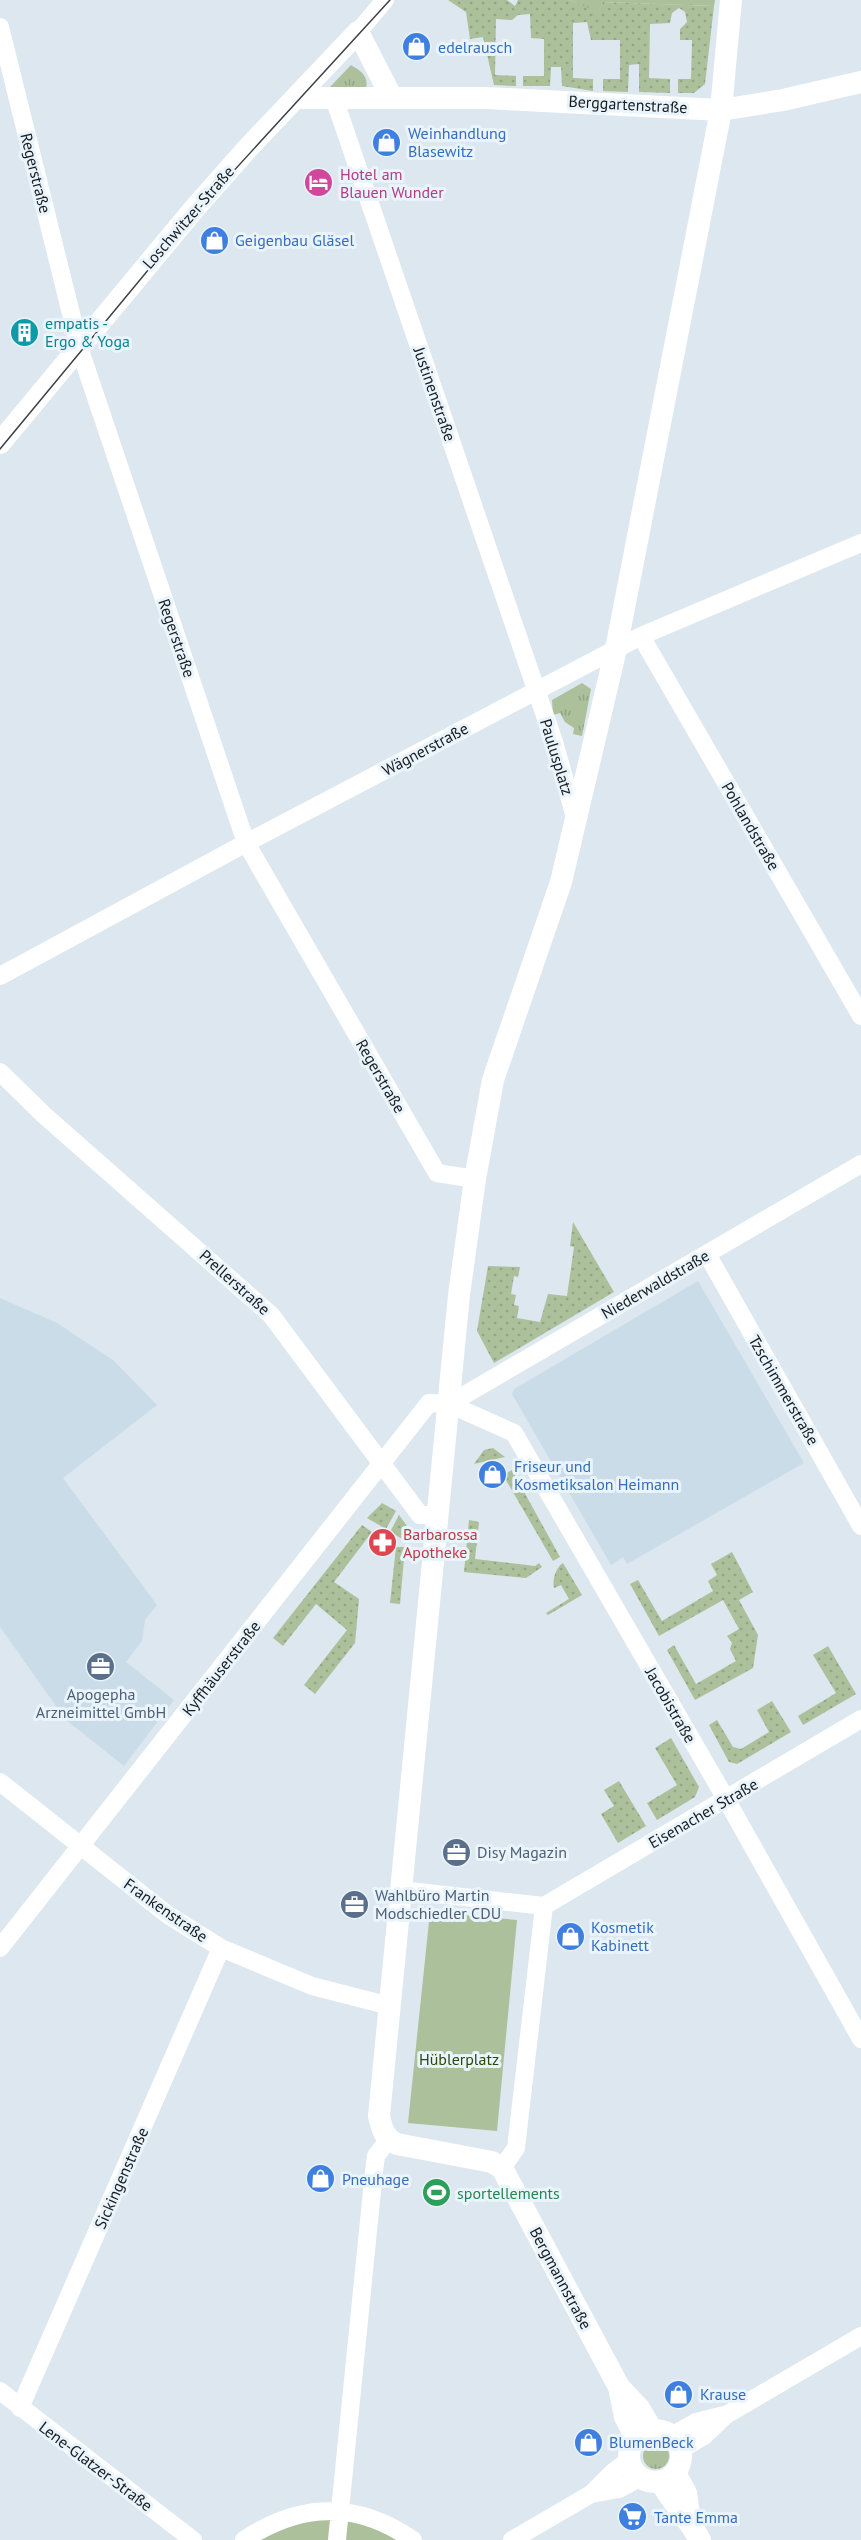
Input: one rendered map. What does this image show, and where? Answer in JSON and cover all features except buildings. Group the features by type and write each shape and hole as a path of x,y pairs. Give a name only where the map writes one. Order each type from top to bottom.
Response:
{"street":[{"name":"Loschwitzer Straße","path":"0,443 217,183 385,0"},
{"path":"401,1890 544,1906 516,2148 502,2168 492,2162 406,2147 388,2140 382,2130 379,2116 401,1890 449,1404 459,1295 475,1179 493,1080 561,882 577,824 616,649 721,110 731,0"},
{"name":"Regerstraße","path":"0,27 79,346 246,843 437,1173 475,1179"},
{"path":"358,32 391,96"},
{"name":"Berggartenstraße","path":"296,98 391,96 584,101 721,110 783,100 861,82"},
{"name":"Justinenstraße","path":"334,98 536,691"},
{"name":"Wägnerstraße","path":"0,976 246,843 641,636 859,548"},
{"name":"Pohlandstraße","path":"641,636 861,1016"},
{"name":"Paulusplatz","path":"536,691 555,745 577,824"},
{"name":"Prellerstraße","path":"0,1072 44,1115 271,1315 420,1515 438,1515"},
{"name":"Niederwaldstraße","path":"449,1404 861,1164"},
{"name":"Tzschimmerstraße","path":"707,1254 861,1526"},
{"name":"Kyffhäuserstraße","path":"0,1948 429,1402 449,1404"},
{"name":"Jacobistraße","path":"449,1404 514,1433 726,1799 861,2039"},
{"name":"Eisenacher Straße","path":"544,1906 861,1719"},
{"name":"Frankenstraße","path":"0,1782 168,1915 222,1948 312,1986 390,2006"},
{"name":"Sickingenstraße","path":"20,2408 222,1948"},
{"path":"337,2540 374,2171 376,2156 388,2140"},
{"name":"Bergmannstraße","path":"502,2168 619,2387 639,2408 660,2438"},
{"path":"695,2530 630,2447 660,2438 704,2436 726,2415 861,2336"},
{"name":"Lene-Glatzer-Straße","path":"0,2391 193,2540"},
{"path":"512,2540 591,2494 612,2473 651,2473 680,2464 660,2438"},
{"path":"244,2540 265,2526 288,2516 316,2511 340,2511 368,2516 392,2526 413,2540"}],"shaded area":[{"path":"698,1281 804,1463 627,1564 623,1557 611,1565 512,1394 514,1389"},
{"path":"0,1298 57,1323 113,1360 157,1405 63,1478 157,1605 145,1620 142,1641 126,1662 174,1700 124,1766 66,1720 0,1627"}],"green space":[{"path":"448,0 507,0 515,6 518,0 570,0 598,12 603,2 714,6 705,84 694,93 678,93 678,79 691,79 692,40 680,40 680,29 687,22 685,12 679,8 672,13 670,23 650,24 649,78 670,79 670,93 639,92 639,64 629,65 628,92 603,91 603,79 620,79 620,40 591,40 587,22 573,23 573,78 593,79 593,91 562,86 561,67 551,67 550,86 523,86 523,76 544,76 544,39 531,38 530,14 518,15 512,20 496,19 495,75 516,76 516,86 494,85 483,37 470,39 466,12"},
{"path":"570,0 715,0 714,6 603,2 598,13"},
{"path":"351,65 365,77 366,89 330,87"},
{"path":"582,683 591,689 582,736 573,734 574,728 565,722 560,713 553,715 552,700"},
{"path":"573,1222 614,1292 494,1363 477,1331 488,1266 520,1267 518,1277 514,1276 511,1294 516,1295 514,1305 519,1306 517,1318 540,1322 548,1294 567,1296 574,1247 570,1246"},
{"path":"493,1448 505,1457 474,1464 484,1450"},
{"path":"512,1470 560,1557 553,1561 503,1475"},
{"path":"382,1503 396,1511 386,1529 367,1518"},
{"path":"399,1515 407,1526 406,1541 390,1532"},
{"path":"469,1520 479,1522 475,1559 535,1566 539,1563 542,1567 526,1578 464,1572"},
{"path":"362,1525 372,1532 334,1582 359,1599 355,1643 315,1694 304,1685 347,1630 316,1604 283,1646 273,1638"},
{"path":"396,1547 405,1547 400,1604 390,1603"},
{"path":"732,1552 753,1592 739,1600 758,1635 753,1668 695,1700 667,1650 674,1645 696,1684 736,1661 730,1649 732,1643 727,1636 739,1629 723,1600 659,1636 630,1584 638,1580 662,1621 713,1591 708,1581 717,1575 711,1564"},
{"path":"563,1563 582,1595 548,1615 546,1613 569,1599 561,1585 554,1588 555,1574"},
{"path":"828,1646 856,1694 803,1725 798,1716 836,1693 813,1655"},
{"path":"772,1701 791,1732 737,1764 729,1762 709,1725 717,1720 733,1747 741,1749 769,1732 757,1710"},
{"path":"671,1738 699,1787 695,1797 657,1820 647,1803 677,1785 655,1748"},
{"path":"619,1781 646,1826 618,1843 601,1814 614,1806 604,1790"},
{"name":"Hüblerplatz","path":"430,1912 517,1920 497,2131 408,2123"},
{"path":"656,2443 665,2447 669,2456 665,2465 656,2469 647,2465 643,2456 647,2447"},
{"path":"347,2516 404,2540 251,2540 289,2521"}],"tram line":[{"path":"0,449 197,211 390,0"}],"place":[{"name":"edelrausch","path":"417,47"},
{"name":"Weinhandlung Blasewitz","path":"387,142"},
{"name":"Hotel am Blauen Wunder","path":"319,183"},
{"name":"Geigenbau Gläsel","path":"214,240"},
{"name":"empatis - Ergo & Yoga","path":"24,332"},
{"name":"Friseur und Kosmetiksalon Heimann","path":"493,1475"},
{"name":"Barbarossa Apotheke","path":"382,1543"},
{"name":"Apogepha Arzneimittel GmbH","path":"101,1666"},
{"name":"Disy Magazin","path":"456,1852"},
{"name":"Wahlbüro Martin Modschiedler CDU","path":"354,1904"},
{"name":"Kosmetik Kabinett","path":"570,1936"},
{"name":"Pneuhage","path":"321,2179"},
{"name":"sportellements","path":"436,2193"},
{"name":"Krause","path":"679,2394"},
{"name":"BlumenBeck","path":"588,2442"},
{"name":"Tante Emma","path":"633,2517"}]}
